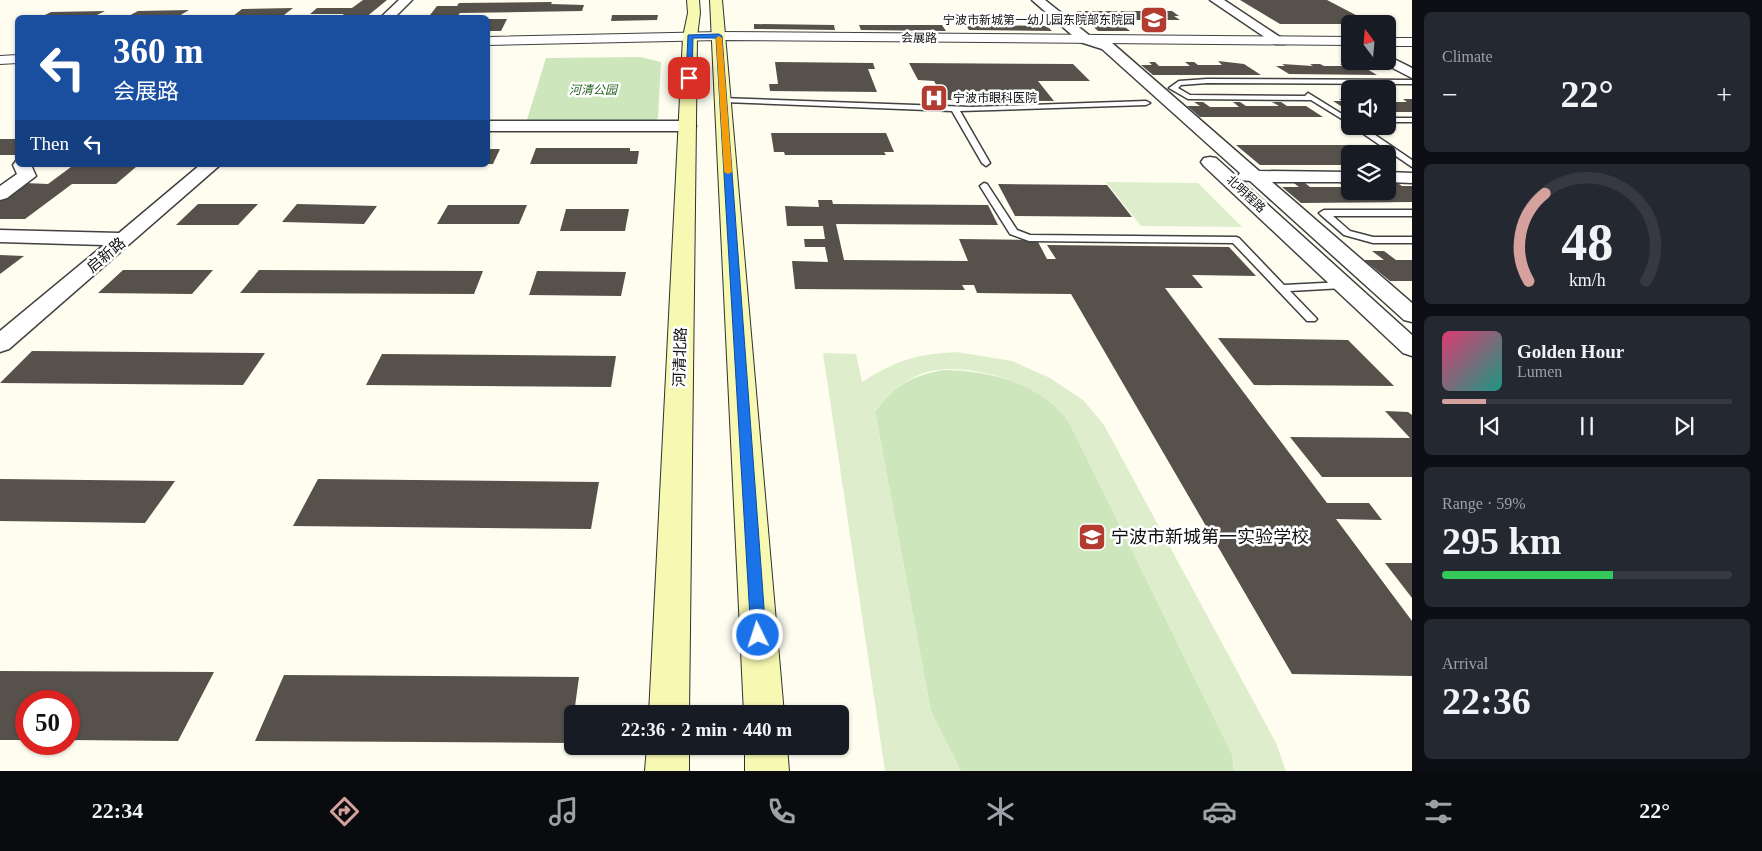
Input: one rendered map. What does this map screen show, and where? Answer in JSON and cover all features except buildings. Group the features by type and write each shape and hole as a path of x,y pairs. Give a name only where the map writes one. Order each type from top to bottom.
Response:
{"main road":[{"name":"河清北路","path":"669,705 690,41 694,13 693,0"},
{"path":"716,0 763,705"},
{"path":"667,771 668,755"},
{"path":"766,755 767,771"}],"street":[{"path":"389,15 406,0"},
{"name":"北明程路","path":"1038,0 1182,136"},
{"path":"1216,0 1280,40"},
{"name":"会展路","path":"490,40 1084,43 1341,41"},
{"name":"会展路","path":"490,50 690,41"},
{"path":"1396,42 1412,42"},
{"name":"北明程路","path":"1084,43 1106,46 1412,315"},
{"path":"1106,46 1341,48"},
{"path":"0,48 15,48"},
{"path":"1396,49 1412,49"},
{"path":"0,60 15,59"},
{"path":"1396,65 1412,74"},
{"path":"490,126 688,126"},
{"name":"北明程路","path":"1197,150 1412,348"},
{"path":"0,194 27,176 19,167"},
{"name":"启新路","path":"0,344 210,167"},
{"path":"1226,176 1341,177"},
{"path":"1396,177 1412,178"},
{"path":"0,236 124,239"}],"lane":[{"path":"1314,98 1188,97 1173,88 1179,83 1207,81 1412,82"},
{"path":"1288,82 1341,115"},
{"path":"724,100 1024,109 1146,103"},
{"path":"955,108 986,163"},
{"path":"1396,120 1412,120"},
{"path":"1369,135 1412,164"},
{"path":"984,186 1013,232 1029,238 1236,240 1312,319"},
{"path":"1412,213 1324,212 1348,233 1373,240 1412,240"},
{"path":"1282,288 1343,285"}],"green space":[{"name":"河清公园","path":"640,57 661,62 658,118 653,122 526,123 546,58"},
{"path":"1106,182 1198,183 1242,227 1141,226"},
{"path":"957,352 1012,361 1050,378 1083,400 1104,425 1276,743 1286,771 1234,771 1232,754 1065,416 1051,402 1017,383 976,371 956,369 937,370 914,377 895,390 875,412 931,712 961,771 885,771 823,353 856,354 862,382 886,368 907,359 930,354"},
{"path":"943,370 975,372 1008,380 1038,393 1066,418 1232,754 1234,771 961,771 931,712 875,412 889,395 912,379"}],"slow traffic":[{"path":"719,38 728,172"}],"place":[{"name":"宁波市新城第一幼儿园东院部东院园","path":"1154,20"},
{"name":"宁波市眼科医院","path":"934,98"},
{"name":"宁波市新城第一实验学校","path":"1092,537"}],"route":[{"path":"689,78 690,37 719,36 758,635"}]}
